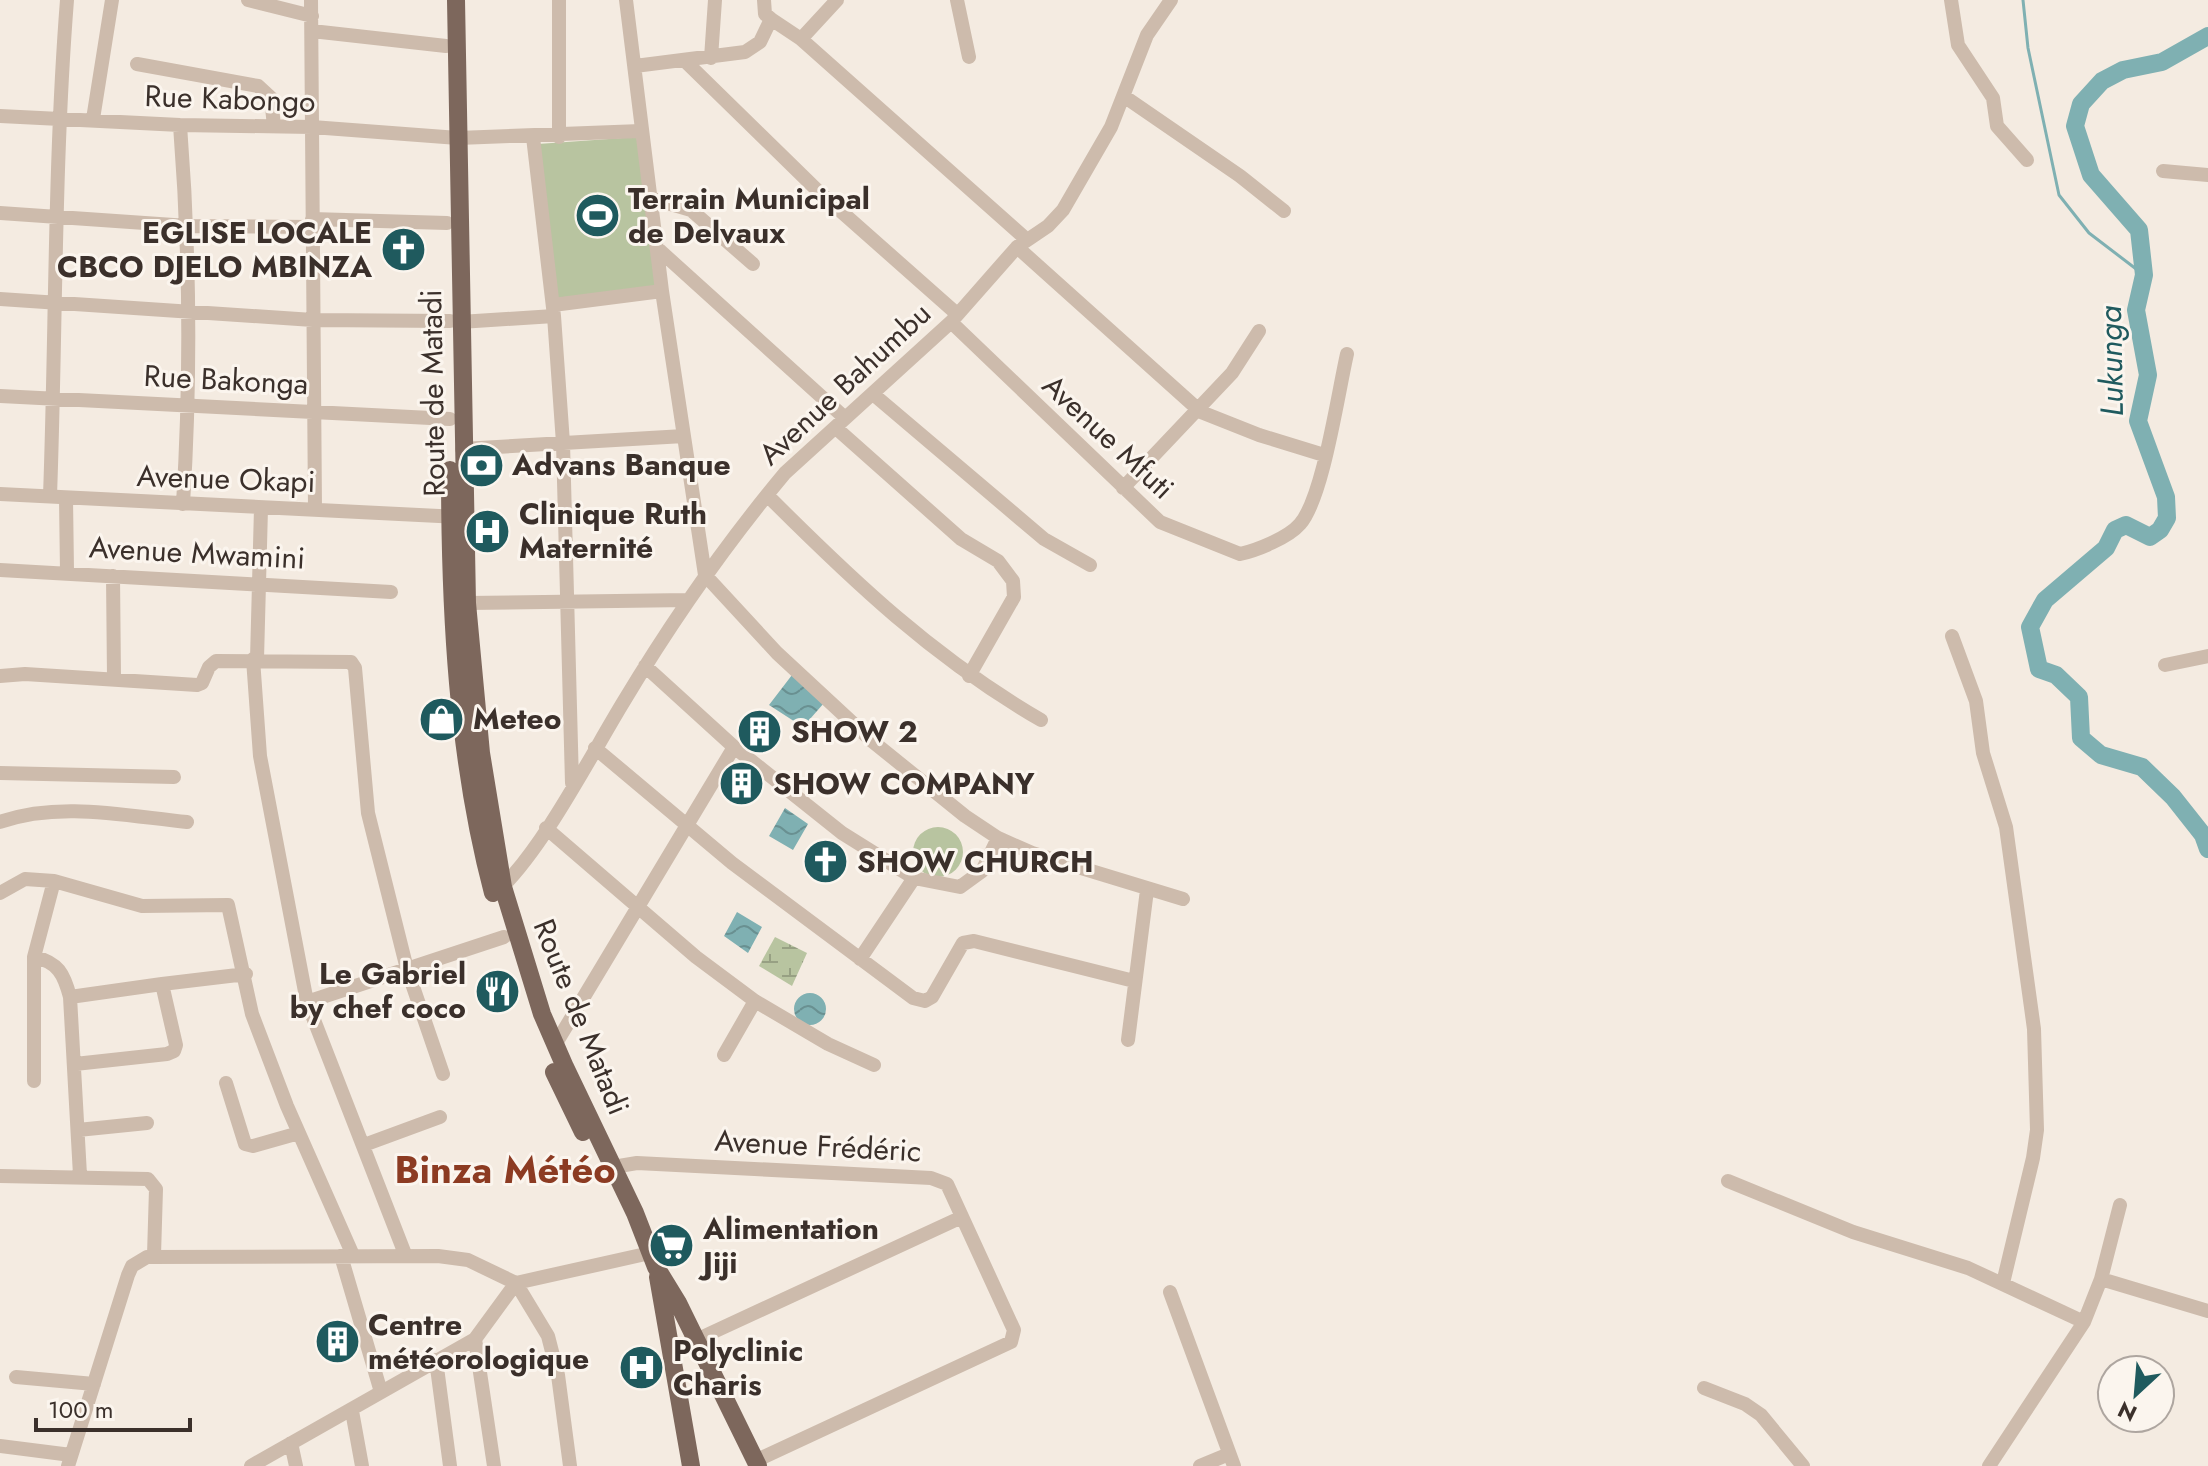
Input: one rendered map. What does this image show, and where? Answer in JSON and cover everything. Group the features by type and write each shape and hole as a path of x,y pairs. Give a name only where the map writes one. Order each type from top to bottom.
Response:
{"main road":[{"name":"Route de Matadi","path":"446,0 453,137 447,223 452,249"},
{"name":"Route de Matadi","path":"456,0 452,249 462,449 454,614 504,937 560,1070 637,1235 651,1255 696,1340 756,1463"},
{"name":"Route de Matadi","path":"455,322 450,419 467,603 471,726"},
{"name":"Route de Matadi","path":"498,891 555,1045 560,1070 613,1167 651,1255"},
{"path":"651,1255 675,1364 691,1466"},
{"path":"675,1364 705,1358"}],"street":[{"path":"50,496 57,305 57,118 67,0"},
{"path":"93,119 112,0"},
{"path":"248,0 312,24 446,46"},
{"path":"311,0 315,509"},
{"path":"559,0 559,137"},
{"path":"626,0 662,291 705,575 777,653 872,741 965,816 998,838 1032,853 1183,899"},
{"path":"711,58 715,0"},
{"path":"764,0 765,14 801,39 1196,408 1259,435 1324,455 1347,354"},
{"path":"801,39 837,0"},
{"path":"957,0 969,57"},
{"name":"Avenue Bahumbu","path":"498,891 546,828 705,575 785,473 954,318 1021,243 1048,226 1063,210 1125,97 1147,35 1171,0"},
{"path":"1951,0 1958,45 1993,98 1997,126 2027,160"},
{"path":"635,66 711,58 753,49 760,42 771,19"},
{"name":"Avenue Mfuti","path":"685,61 954,318 1160,522 1226,551 1249,552 1297,528 1308,513 1318,489 1324,455"},
{"path":"137,64 258,86 271,98 274,126"},
{"path":"1125,97 1240,176 1284,211"},
{"name":"Rue Kabongo","path":"0,116 180,125 312,127 453,137 559,137 641,131"},
{"path":"180,125 188,226 190,313 183,504"},
{"path":"533,137 553,311 563,443 573,785"},
{"path":"2163,171 2208,175"},
{"path":"650,198 691,210 753,264"},
{"path":"0,213 188,226 447,223"},
{"path":"657,248 705,288 961,539 998,561 1013,581 1014,597 969,676"},
{"path":"0,299 313,320 455,322 553,311 662,291"},
{"path":"1123,488 1232,373 1259,331"},
{"path":"873,394 1044,539 1090,565"},
{"name":"Rue Bakonga","path":"0,396 189,403 450,419"},
{"path":"462,449 684,436"},
{"name":"Avenue Okapi","path":"0,494 457,517"},
{"path":"767,495 865,593 969,676 1041,720"},
{"path":"66,498 67,571"},
{"path":"261,508 255,659 267,797 307,1002 405,1254"},
{"name":"Avenue Mwamini","path":"0,570 67,571 391,592"},
{"path":"113,576 114,678"},
{"path":"467,603 567,599 688,600"},
{"path":"1952,636 1976,701 1983,753 2006,827 2034,1029 2037,1130 2003,1283"},
{"path":"2165,665 2208,656"},
{"path":"0,676 25,674 114,678 197,685 202,683 212,663 255,659 351,662 355,668 368,813 407,969 443,1074"},
{"path":"645,666 734,747 842,833 914,878 960,887 982,871 998,838"},
{"path":"555,1045 734,747"},
{"path":"595,748 685,825 913,998 925,1001 932,997 963,943 974,941 1134,981"},
{"path":"0,773 174,777"},
{"path":"0,822 22,814 59,811 187,822"},
{"path":"546,828 696,957 755,1001 828,1044 874,1065"},
{"path":"860,959 914,878"},
{"path":"0,893 25,879 54,881 142,906 224,903 232,910 252,1014 347,1254 381,1392"},
{"path":"34,1081 34,957 54,881"},
{"path":"1128,1040 1147,890"},
{"path":"307,1002 504,937"},
{"path":"34,957 47,960 60,969 70,997 80,1175"},
{"path":"70,997 246,974"},
{"path":"75,1064 174,1051 176,1045 162,984"},
{"path":"724,1055 755,1001"},
{"path":"226,1083 245,1144 253,1146 299,1133"},
{"path":"364,1145 440,1117"},
{"path":"78,1130 147,1123"},
{"name":"Avenue Frédéric","path":"613,1167 637,1163 941,1179 947,1184 1014,1330 1011,1342 756,1463"},
{"path":"0,1176 80,1175 148,1179 156,1189 154,1255"},
{"path":"1728,1181 1853,1232 2003,1283 2084,1322"},
{"path":"1989,1466 2084,1322 2101,1279 2120,1205"},
{"path":"696,1340 962,1217"},
{"path":"0,1446 70,1461 128,1275 132,1266 154,1255 405,1254 468,1260 516,1283 548,1336 558,1375 570,1466"},
{"path":"251,1466 475,1339 516,1283 651,1255"},
{"path":"2101,1279 2208,1311"},
{"path":"1170,1292 1232,1460 1200,1466"},
{"path":"475,1339 494,1466"},
{"path":"436,1360 450,1466"},
{"path":"16,1377 94,1384"},
{"path":"1704,1388 1745,1404 1761,1415 1803,1466"},
{"path":"352,1411 362,1466"},
{"path":"291,1443 296,1466"}],"green space":[{"name":"Terrain Municipal de Delvaux","path":"637,137 656,287 557,300 538,144"},
{"path":"938,827 956,834 963,852 956,870 938,877 920,870 913,852 920,834"},
{"path":"775,937 807,953 792,986 759,966"}],"water":[{"path":"792,675 824,703 803,727 769,705"},
{"path":"785,808 808,824 793,850 769,836"},
{"path":"737,912 762,927 748,953 724,936"},
{"path":"810,993 821,998 826,1009 821,1020 810,1025 799,1020 794,1009 799,998"}],"waterway":[{"path":"2023,0 2028,48 2059,195 2089,233 2144,275"},
{"name":"Lukunga","path":"2208,36 2162,62 2123,70 2102,81 2081,104 2075,126 2091,175 2139,230 2144,275 2136,310 2148,375 2138,421 2166,497 2167,518 2160,530 2150,537 2126,525 2115,530 2106,548 2045,600 2030,627 2039,669 2056,675 2079,697 2081,738 2101,755 2142,767 2173,797 2203,835 2208,849"}],"place":[{"name":"Terrain Municipal de Delvaux","path":"597,216"},
{"name":"EGLISE LOCALE CBCO DJELO MBINZA","path":"403,250"},
{"name":"Advans Banque","path":"481,465"},
{"name":"Clinique Ruth Maternité","path":"488,531"},
{"name":"Meteo","path":"442,719"},
{"name":"SHOW 2","path":"760,732"},
{"name":"SHOW COMPANY","path":"742,784"},
{"name":"SHOW CHURCH","path":"826,862"},
{"name":"Le Gabriel by chef coco","path":"497,991"},
{"name":"Alimentation Jiji","path":"672,1246"},
{"name":"Centre météorologique","path":"337,1342"},
{"name":"Polyclinic Charis","path":"642,1368"}],"district":[{"name":"Binza Météo","path":"505,1170"}]}
